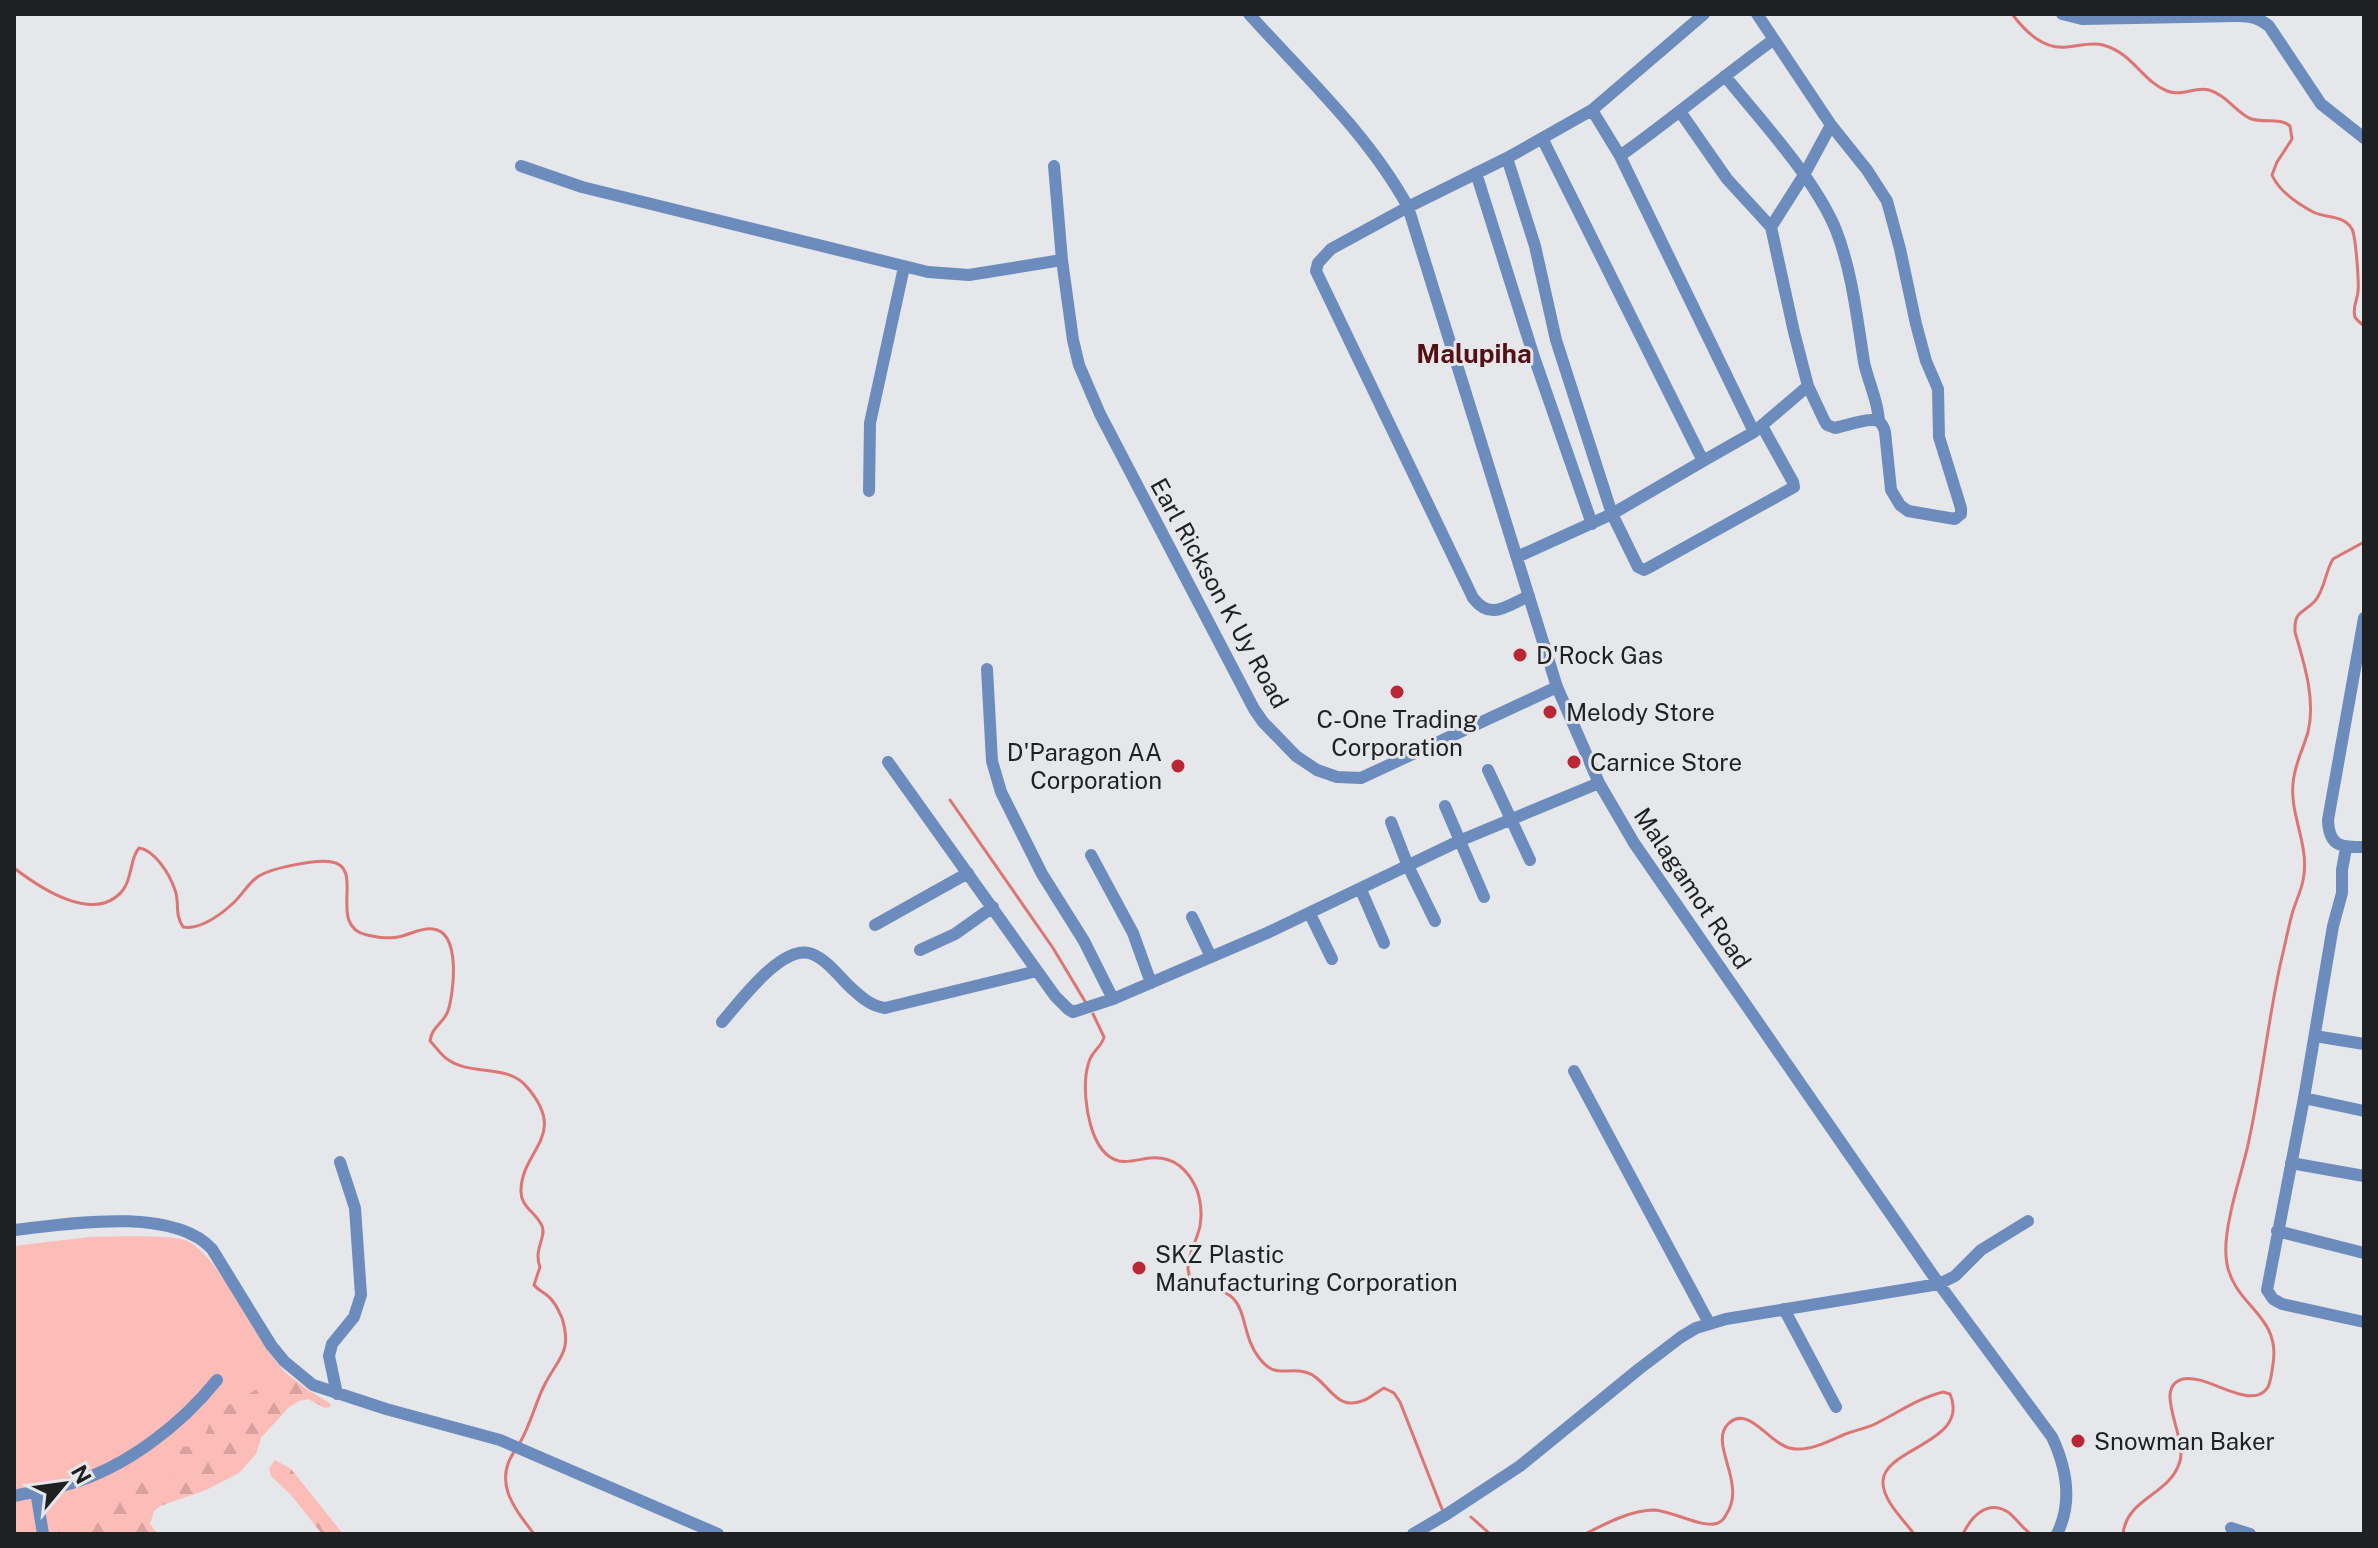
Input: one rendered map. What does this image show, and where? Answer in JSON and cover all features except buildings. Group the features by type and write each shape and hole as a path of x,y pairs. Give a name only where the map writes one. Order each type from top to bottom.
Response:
{"street":[{"name":"Malagamot Road","path":"1249,14 1358,135 1392,177 1408,207 1557,687 1599,783 1634,843 1939,1284 2044,1426 2058,1450 2065,1474 2064,1517 2058,1531"},
{"path":"1529,596 1490,611 1481,608 1473,598 1316,271 1323,256 1331,249 1507,158 1592,110 1704,14"},
{"path":"1725,76 1804,175 1827,213 1842,248 1865,365 1879,421 1885,432 1891,490 1900,505 1908,511 1950,519 1959,517 1961,508 1939,437 1938,389 1916,324 1891,211 1879,186 1831,125 1757,14"},
{"path":"2062,14 2082,19 2250,16 2260,19 2269,26 2321,104 2364,138"},
{"path":"1620,156 1681,113 1773,40"},
{"path":"1507,158 1535,246 1556,340 1612,514 1638,567 1644,570 1793,488 1793,482 1758,429 1620,156 1592,110"},
{"path":"1681,113 1727,179 1771,227 1808,386 1824,420 1835,428 1879,421"},
{"path":"1771,227 1831,125"},
{"path":"1542,138 1703,461"},
{"path":"521,166 582,187 928,272 969,275 1062,260"},
{"name":"Earl Rickson K Uy Road","path":"1054,166 1067,304 1079,365 1100,414 1254,709 1273,733 1307,764 1329,775 1361,778 1557,687"},
{"path":"1476,173 1534,357 1592,524"},
{"path":"869,491 870,423 904,267"},
{"path":"1517,557 1612,514 1758,429 1808,386"},
{"path":"2364,618 2328,820 2331,837 2346,848 2364,847"},
{"path":"987,669 992,761 1001,792 1042,874 1084,941 1113,999"},
{"path":"888,762 1037,971 1073,1012 1113,999 1310,914 1459,841 1599,783"},
{"path":"1488,770 1530,860"},
{"path":"1445,806 1484,897"},
{"path":"1391,822 1435,921"},
{"path":"2346,848 2342,893 2333,926 2304,1098 2267,1284 2269,1295 2282,1304 2364,1322"},
{"path":"1091,855 1133,933 1151,983"},
{"path":"875,925 968,873"},
{"path":"1361,890 1384,943"},
{"path":"920,950 955,934 993,907"},
{"path":"1310,914 1332,959"},
{"path":"1192,917 1211,957"},
{"path":"722,1022 774,967 804,951 823,959 866,1001 875,1007 885,1008 1037,971"},
{"path":"2315,1036 2364,1044"},
{"path":"1574,1071 1709,1323"},
{"path":"2304,1098 2364,1111"},
{"path":"337,1394 329,1356 332,1344 354,1317 361,1295 355,1208 340,1162"},
{"path":"2291,1163 2364,1176"},
{"path":"14,1230 110,1221 164,1225 191,1232 212,1249 271,1345 284,1361 313,1385 500,1440 718,1534"},
{"path":"1413,1534 1520,1466 1681,1337 1709,1323 1939,1284 1955,1276 1981,1250 2028,1221"},
{"path":"2277,1231 2364,1253"},
{"path":"1784,1309 1836,1407"},
{"path":"14,1496 93,1476 122,1460 181,1420 217,1380"},
{"path":"36,1491 43,1534"},
{"path":"2231,1528 2250,1534"}],"green space":[{"path":"89,1237 167,1237 187,1241 200,1250 225,1281 262,1342 286,1373 124,1534 14,1534 14,1246"},
{"path":"286,1373 331,1404 330,1407 325,1408 308,1399 288,1408 261,1438 256,1454 239,1473 154,1511 150,1524 158,1534 56,1534 63,1526 75,1529 85,1524 130,1483 170,1474 175,1464 175,1451 204,1438 210,1422 225,1407"},
{"path":"275,1460 291,1469 343,1534 322,1534 291,1495 271,1476 269,1468"}],"waterway":[{"path":"2012,14 2029,33 2050,46 2103,45 2122,54 2151,81 2167,91 2209,90 2249,118 2290,126 2292,139 2272,175 2284,192 2301,205 2318,214 2344,221 2352,229 2358,279 2354,314 2364,326"},
{"path":"2123,1534 2132,1512 2167,1482 2180,1461 2179,1439 2170,1402 2174,1384 2183,1379 2193,1379 2251,1396 2261,1394 2271,1379 2274,1347 2264,1322 2232,1279 2226,1258 2227,1233 2254,1118 2281,961 2304,874 2304,851 2294,806 2293,784 2308,732 2311,707 2295,632 2296,620 2318,596 2333,559 2364,542"},
{"path":"950,800 1053,948 1086,1003"},
{"path":"14,868 68,900 98,904 111,900 123,890 136,853 139,848 145,850 156,858 170,877 180,922 183,927 189,927 221,914 262,874 293,865 332,862 342,866 346,875 347,910 355,930 387,938 429,929 442,933 452,951 452,991 448,1011 430,1041 445,1057 457,1064 499,1072 519,1080 539,1104 544,1118 540,1142 523,1176 521,1196 543,1230 538,1255 540,1267 534,1285 557,1307 566,1340 562,1355 543,1388 518,1446"},
{"path":"1093,1014 1104,1037 1090,1059 1086,1075 1090,1125 1101,1148 1109,1156 1119,1161 1166,1159 1179,1165 1189,1176 1197,1190 1201,1212 1188,1266 1192,1281 1198,1289 1228,1294 1236,1302 1252,1347 1271,1369 1311,1374 1344,1402 1364,1400 1384,1388 1394,1393 1442,1509"},
{"path":"1585,1534 1618,1518 1654,1510 1704,1524 1722,1520 1732,1503 1733,1490 1722,1441 1723,1431 1737,1419 1753,1423 1787,1447 1802,1449 1873,1425 1943,1392 1950,1394 1953,1410 1949,1423 1938,1434 1897,1460 1887,1470 1883,1481 1890,1502 1914,1534"},
{"path":"514,1452 508,1463 506,1485 514,1505 534,1534"},
{"path":"1963,1534 1975,1516 1993,1508 2008,1512 2031,1534"},
{"path":"1471,1517 1490,1534"}],"place":[{"name":"D'Rock Gas","path":"1520,655"},
{"name":"C-One Trading Corporation","path":"1397,692"},
{"name":"Melody Store","path":"1550,712"},
{"name":"Carnice Store","path":"1574,762"},
{"name":"D'Paragon AA Corporation","path":"1178,766"},
{"name":"SKZ Plastic Manufacturing Corporation","path":"1139,1268"},
{"name":"Snowman Baker","path":"2078,1441"}],"district":[{"name":"Malupiha","path":"1474,353"}]}
